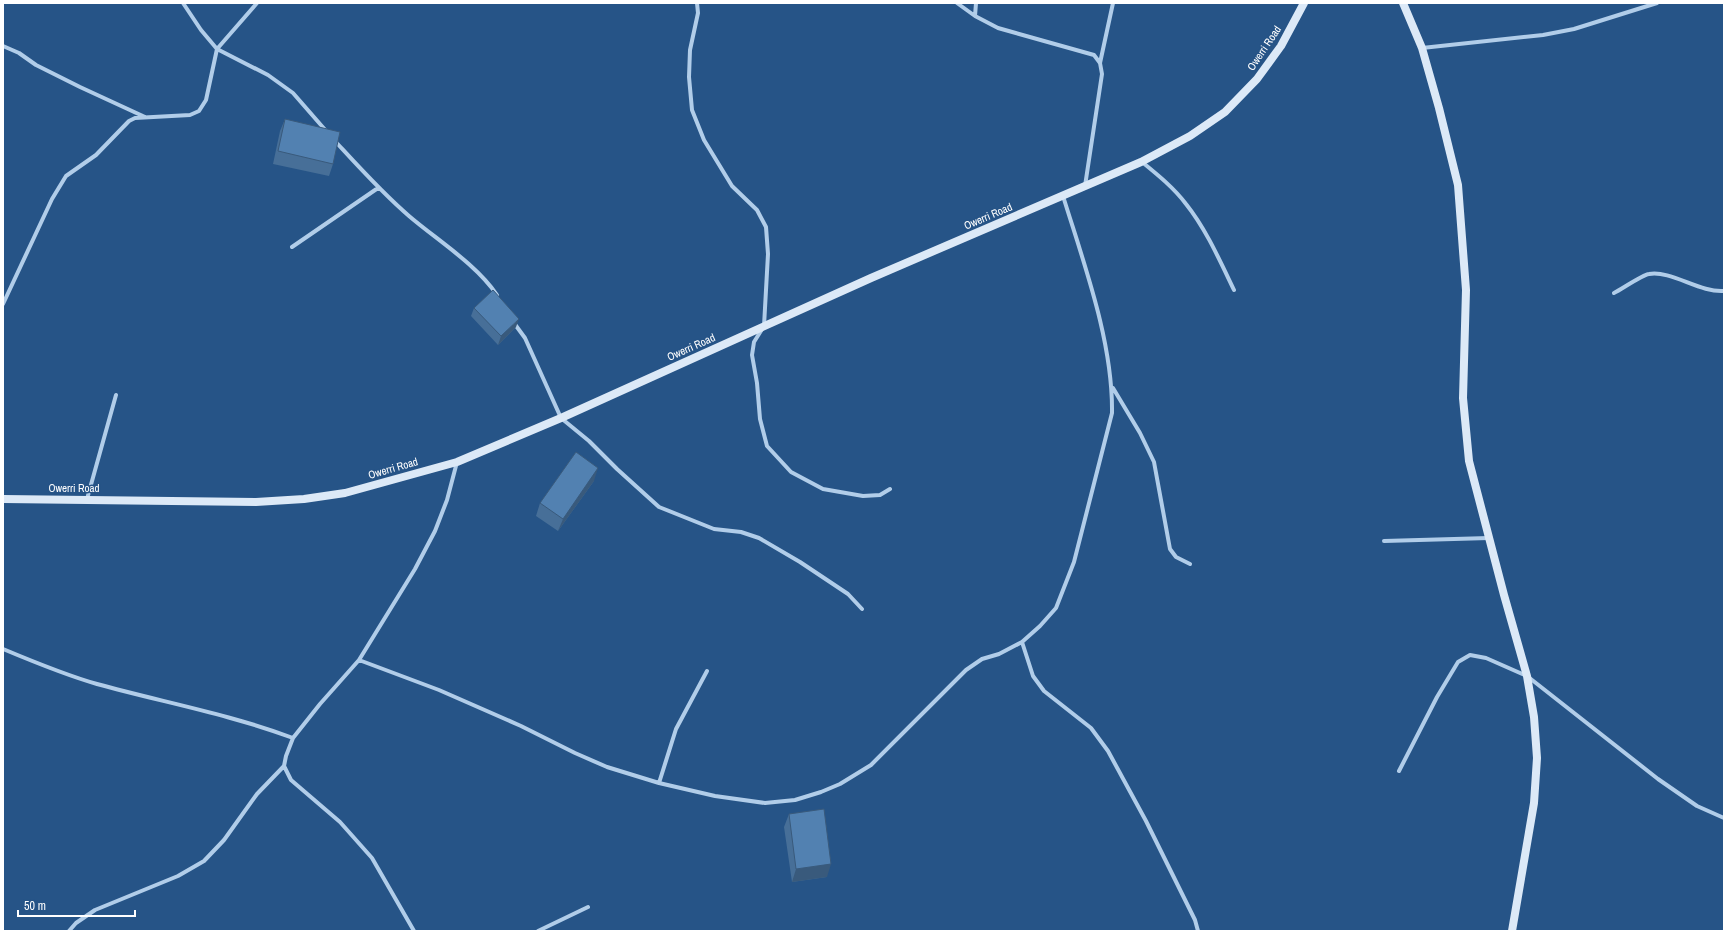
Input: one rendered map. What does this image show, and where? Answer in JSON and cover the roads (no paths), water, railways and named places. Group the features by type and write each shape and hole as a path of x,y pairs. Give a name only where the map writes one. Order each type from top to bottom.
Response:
{"main road":[{"name":"Owerri Road","path":"3,499 256,502 304,499 345,493 458,462 561,418 870,278 1142,162 1190,136 1225,112 1257,79 1281,46 1304,3"},
{"path":"1403,3 1422,48 1458,185 1466,290 1463,398 1469,461 1527,676 1534,717 1537,758 1534,803 1512,931"}],"street":[{"path":"183,3 201,30 217,48 268,75 293,93 378,188 478,273 489,284 498,297"},
{"path":"3,304 52,199 66,176 96,155 129,121 135,118 190,114 199,111 206,100 217,48 257,3"},
{"path":"697,3 698,13 690,50 689,77 692,110 704,140 732,186 757,210 766,227 768,254 764,326 754,342 752,355 757,383 760,418 767,446 791,472 823,489 863,496 880,495 890,488"},
{"path":"958,3 975,16 998,28 1094,55 1100,63"},
{"path":"975,16 976,3"},
{"path":"1085,186 1102,74 1100,63 1113,3"},
{"path":"1422,48 1574,30 1657,3"},
{"path":"3,46 19,53 36,65 80,87 145,117"},
{"path":"1142,162 1163,179 1186,204 1212,247 1234,290"},
{"path":"292,247 378,188"},
{"path":"359,660 439,690 521,726 575,754 607,767 659,783 715,796 765,803 795,800 840,784 871,765 966,670 982,659 999,654 1022,642 1040,626 1056,608 1074,562 1112,413 1113,388 1103,332 1063,196"},
{"path":"1614,293 1649,274 1665,275 1714,292 1724,291"},
{"path":"511,317 525,338 561,418 589,441 617,470 659,508 714,528 741,532 759,538 800,562 848,594 862,609"},
{"path":"1113,388 1140,433 1154,462 1170,549 1176,558 1190,564"},
{"path":"87,499 116,395"},
{"path":"69,931 76,923 95,910 178,876 204,861 224,840 257,794 284,766 293,738 320,704 359,660 415,569 435,531 447,500 458,462"},
{"path":"1384,541 1489,538"},
{"path":"1022,642 1033,676 1044,691 1091,728 1108,751 1156,842 1195,920 1198,931"},
{"path":"3,649 51,669 96,684 224,715 293,738"},
{"path":"1399,771 1437,697 1458,662 1470,655 1486,658 1527,676 1658,779 1697,806 1724,818"},
{"path":"659,783 676,729 707,671"},
{"path":"284,766 291,780 340,822 372,858 414,931"},
{"path":"538,931 588,907"}]}
